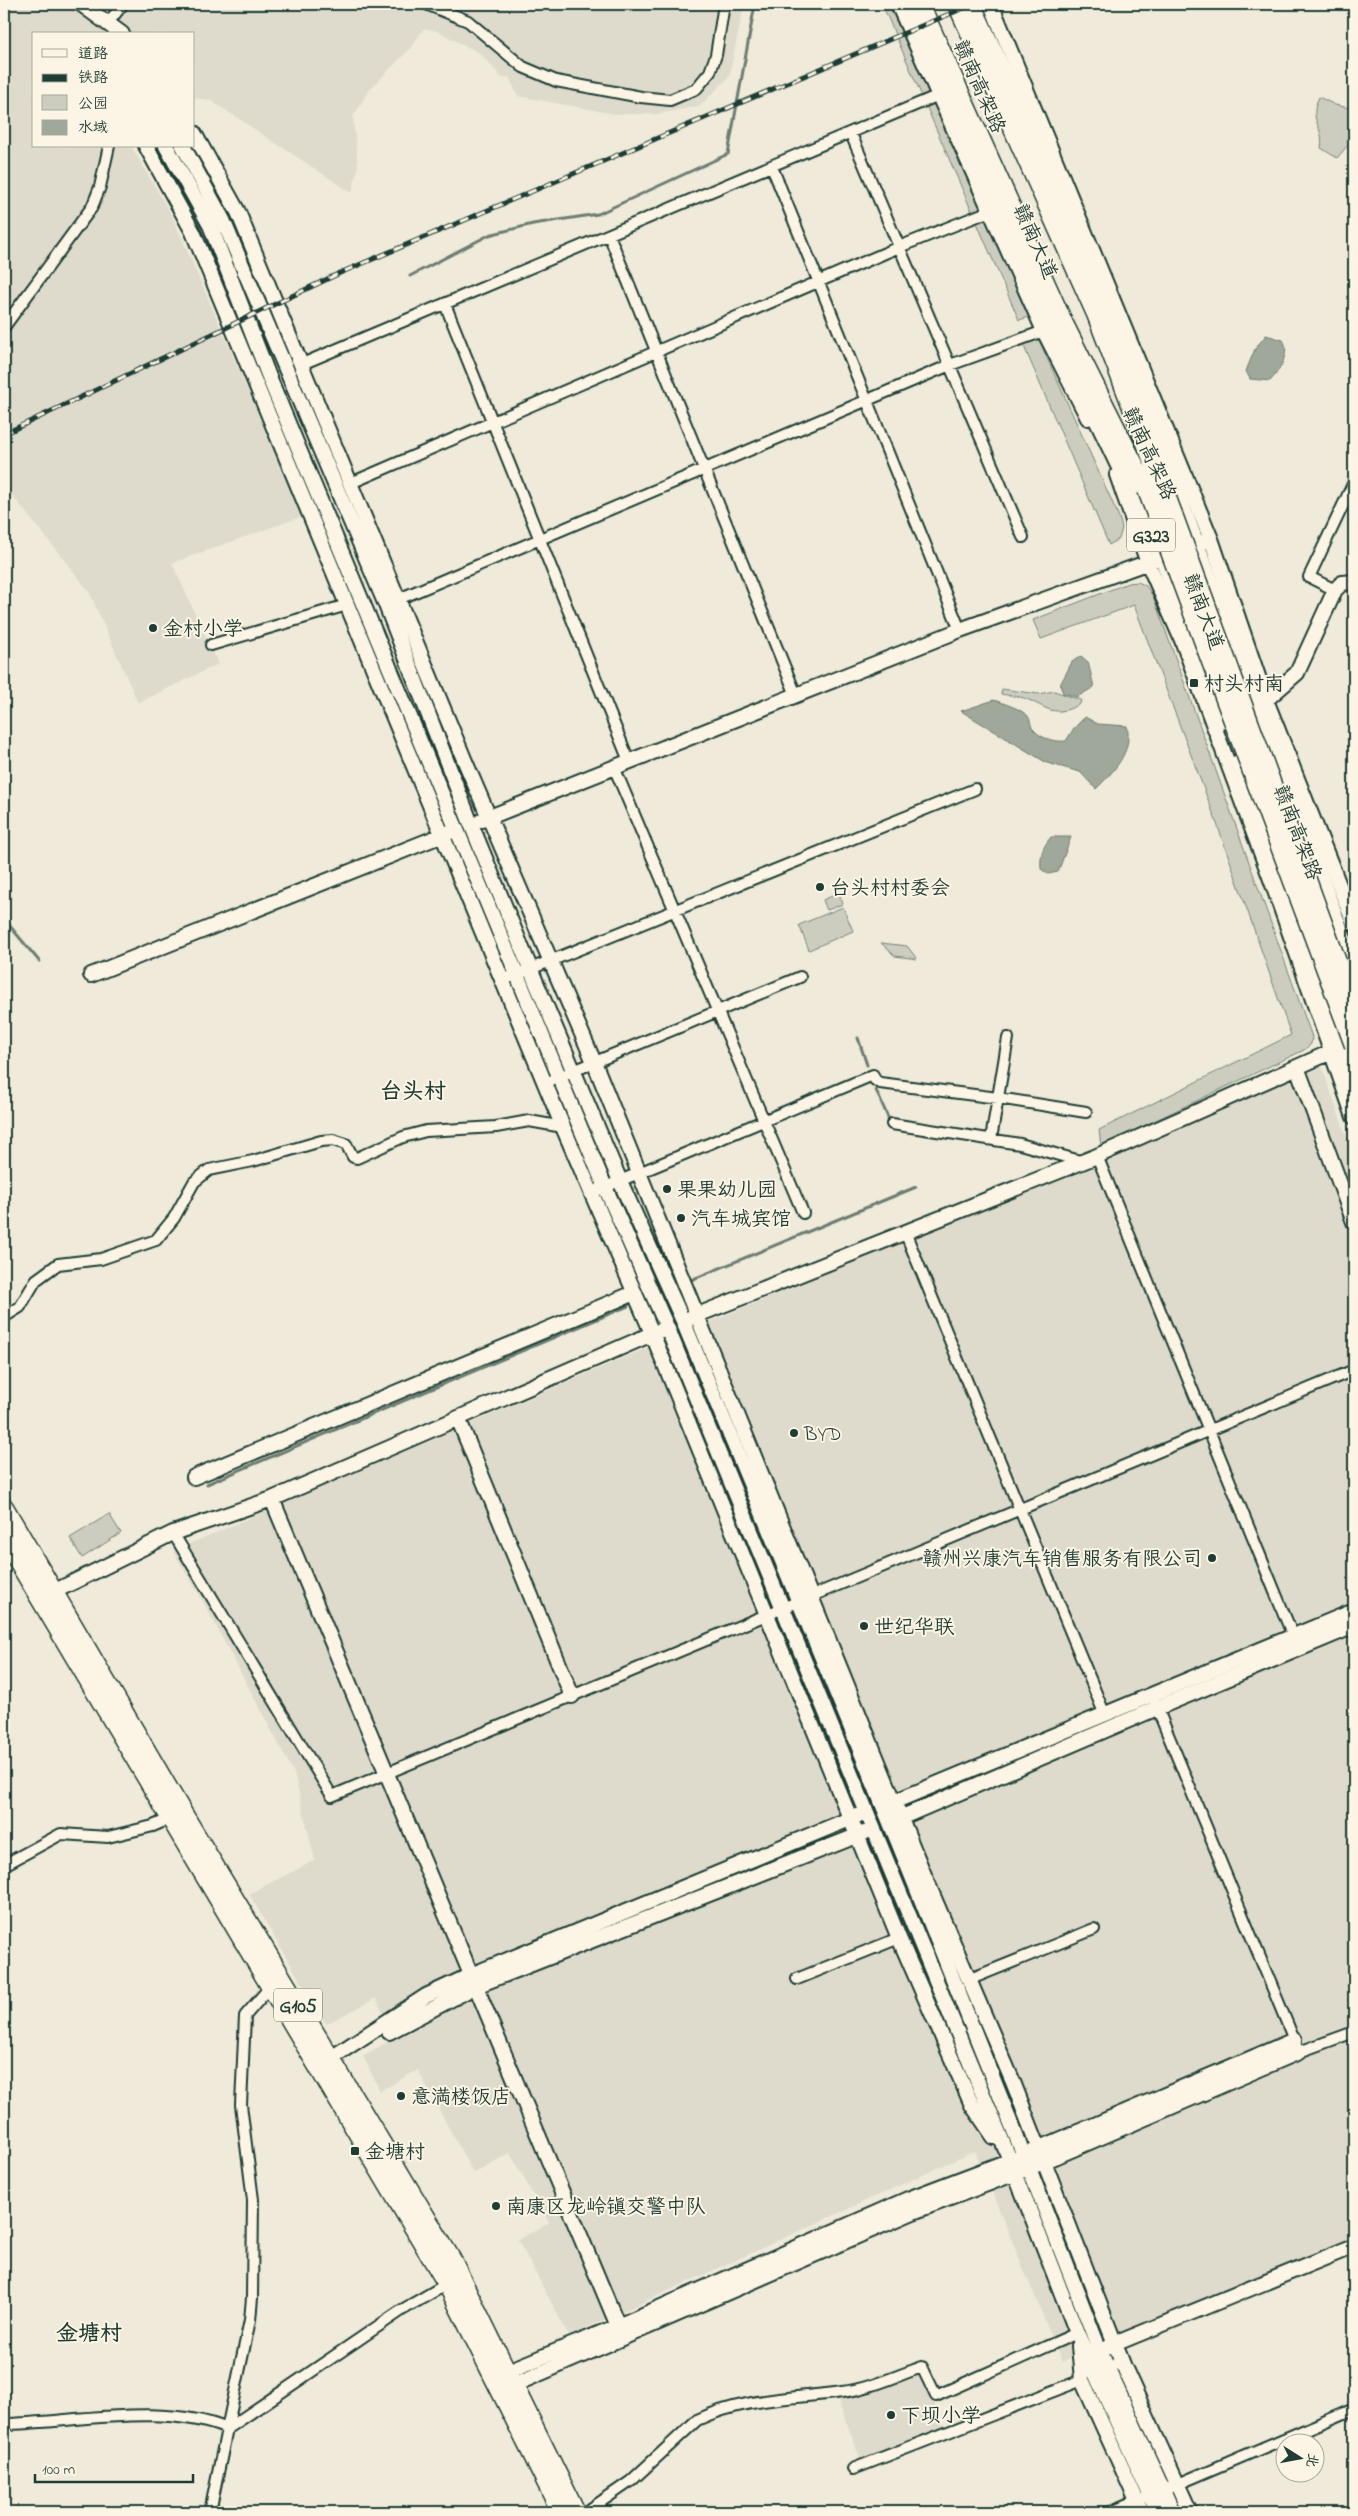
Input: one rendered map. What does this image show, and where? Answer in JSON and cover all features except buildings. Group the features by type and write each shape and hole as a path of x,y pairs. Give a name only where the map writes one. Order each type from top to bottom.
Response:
{"highway":[{"name":"赣南高架路","path":"920,4 1064,324 1155,488 1354,1008"},
{"name":"赣南高架路","path":"957,4 1096,314 1155,488 1354,1045"},
{"path":"1008,200 1043,307"},
{"path":"1096,314 1138,390"},
{"name":"G105","path":"4,1507 46,1595 169,1819 270,1987 326,2065 453,2262 561,2512"},
{"name":"G105","path":"4,1538 46,1595 181,1810 576,2512"}],"main road":[{"name":"赣南大道","path":"910,4 1043,307 1143,516 1155,560 1183,612 1354,1081"},
{"name":"赣南大道","path":"973,4 1096,285 1182,502 1204,541 1218,597 1354,967"},
{"path":"1143,516 1182,502"},
{"path":"1183,612 1218,597"}],"street":[{"path":"81,4 119,32"},
{"path":"108,24 123,4"},
{"path":"426,4 468,22 523,67 548,78 640,97 670,100 696,89 710,72 716,55 724,4"},
{"path":"898,4 1044,331 1115,470 1155,560 1182,640 1272,882 1354,1117"},
{"path":"991,4 1354,923"},
{"path":"302,364 851,134 939,95"},
{"path":"851,134 1023,537"},
{"path":"195,135 238,212 549,961 594,1062 698,1316 810,1596 888,1804 1091,2327 1124,2367 1190,2512"},
{"path":"4,327 92,207 100,188 109,148"},
{"path":"147,148 193,232 563,1127 652,1333 900,1938 972,2105 1013,2167"},
{"path":"167,148 210,225 275,391 465,827 524,971 560,1076 605,1187 667,1327 865,1813 1013,2167 1077,2333 1157,2493 1173,2512"},
{"path":"184,148 223,220 386,605 465,827"},
{"path":"772,167 960,630"},
{"path":"351,483 899,247 990,210"},
{"path":"609,235 796,695"},
{"path":"445,304 629,761"},
{"path":"386,605 950,366 1044,331"},
{"path":"1335,590 1309,577 1354,482"},
{"path":"91,975 960,630 1204,541"},
{"path":"1266,700 1297,673 1335,590 1342,583 1354,582"},
{"path":"211,645 346,605"},
{"path":"614,767 803,1212"},
{"path":"502,980 975,789"},
{"path":"524,971 574,1070 620,1181 684,1321 797,1602 888,1804"},
{"path":"545,1083 800,977"},
{"path":"991,1139 1008,1038"},
{"path":"46,1595 174,1533 272,1499 652,1333 1080,1161 1097,1156 1331,1052"},
{"path":"1297,1067 1354,1222"},
{"path":"591,1193 873,1075 875,1080 880,1083 998,1098 1086,1112"},
{"path":"4,1318 20,1307 36,1280 58,1264 101,1259 156,1240 174,1218 194,1182 210,1170 270,1157 321,1141 340,1141 346,1144 353,1157 358,1158 402,1137 426,1131 496,1127 529,1121 563,1127"},
{"path":"892,1124 1020,1144 1080,1161"},
{"path":"1097,1156 1295,1643"},
{"path":"905,1232 1105,1716"},
{"path":"194,1477 634,1293"},
{"path":"174,1533 332,1796 1354,1370"},
{"path":"458,1418 572,1696"},
{"path":"272,1499 618,2326"},
{"path":"474,1981 895,1821 1154,1702 1295,1643 1354,1611"},
{"path":"1295,1643 1354,1626"},
{"path":"326,2065 474,1981 850,1819 1105,1716 1154,1702"},
{"path":"1154,1702 1297,2046"},
{"path":"4,1865 61,1834 108,1837 154,1826 169,1819"},
{"path":"895,1821 1013,2082 1041,2155 1157,2493 1158,2512"},
{"path":"968,1980 1094,1930"},
{"path":"797,1979 900,1938"},
{"path":"210,2512 250,2320 252,2298 253,2200 241,2105 245,2016 270,1987"},
{"path":"504,2381 914,2212 1013,2167 1297,2046 1354,2032"},
{"path":"504,2381 618,2326 908,2199 1013,2167"},
{"path":"1107,2348 1354,2246"},
{"path":"227,2429 402,2310 447,2284"},
{"path":"1077,2333 1082,2380 1139,2507"},
{"path":"586,2512 631,2481 697,2420 710,2414 760,2400 844,2392 874,2384 922,2367 936,2396 1077,2333"},
{"path":"853,2469 1082,2380"},
{"path":"1111,2512 1139,2507 1157,2493 1354,2409"},
{"path":"4,2424 160,2415 214,2423 227,2429"}],"shaded area":[{"path":"4,4 744,4 729,77 700,106 658,114 615,114 518,96 509,77 502,78 480,53 435,30 423,29 410,49 369,90 353,117 358,166 352,193 210,100 195,98 195,32 32,32 32,148 132,148 172,216 303,516 172,563 218,664 138,703 89,591 4,485"},
{"path":"1322,1067 1354,1158 1354,2247 1327,2255 1062,2362 975,2151 569,2336 518,2240 549,2223 510,2153 473,2173 418,2070 380,2091 363,2056 394,2038 376,1998 326,2024 249,1894 315,1860 294,1773 199,1594 173,1551 635,1353"},
{"name":"下坝小学","path":"921,2373 945,2429 862,2463 838,2400"}],"green space":[{"path":"882,4 889,4 1029,317 1019,320"},
{"path":"1319,97 1335,105 1354,109 1354,138 1337,158 1321,148 1321,134 1315,118"},
{"path":"1038,338 1119,517 1122,528 1119,539 1109,545 1023,344"},
{"path":"1138,582 1146,586 1153,596 1312,1037 1311,1044 1304,1050 1101,1146 1099,1130 1291,1035 1215,818 1134,605 1041,639 1033,620 1128,583"},
{"path":"1002,689 1039,694 1054,691 1081,700 1080,704 1072,708 1053,711 1026,699 1001,694"},
{"path":"839,893 843,904 827,910 823,900"},
{"path":"843,907 853,931 809,950 799,925"},
{"path":"881,943 907,946 917,959 895,956"},
{"path":"109,1514 121,1533 82,1558 70,1538"}],"water":[{"path":"1266,335 1283,340 1286,350 1283,362 1270,381 1250,379 1246,371 1255,349"},
{"path":"1081,656 1088,662 1094,687 1077,697 1063,693 1060,685 1072,662"},
{"path":"994,700 1023,712 1036,732 1057,741 1066,741 1074,728 1085,717 1098,724 1127,726 1128,735 1125,753 1115,768 1096,789 1080,772 1047,763 961,711"},
{"path":"1051,837 1071,837 1058,872 1048,874 1041,869 1041,860 1042,852"}],"waterway":[{"path":"410,276 489,235 533,224 598,214 728,154 755,4"},
{"path":"4,919 39,961"},
{"path":"858,1038 867,1065"},
{"path":"876,1090 893,1129"},
{"path":"691,1280 916,1187"},
{"path":"207,1484 628,1306"},
{"path":"4,1614 7,1618"}],"railway":[{"path":"4,434 340,273 973,4"}],"place":[{"name":"金村小学","path":"153,628"},
{"name":"村头村南","path":"1194,683"},
{"name":"台头村村委会","path":"820,887"},
{"name":"果果幼儿园","path":"667,1189"},
{"name":"汽车城宾馆","path":"681,1218"},
{"name":"BYD","path":"794,1433"},
{"name":"赣州兴康汽车销售服务有限公司","path":"1212,1558"},
{"name":"世纪华联","path":"864,1626"},
{"name":"意満楼饭店","path":"401,2096"},
{"name":"金塘村","path":"355,2151"},
{"name":"南康区龙岭镇交警中队","path":"496,2206"},
{"name":"下坝小学","path":"891,2415"}],"district":[{"name":"台头村","path":"413,1090"},
{"name":"金塘村","path":"89,2332"}]}
